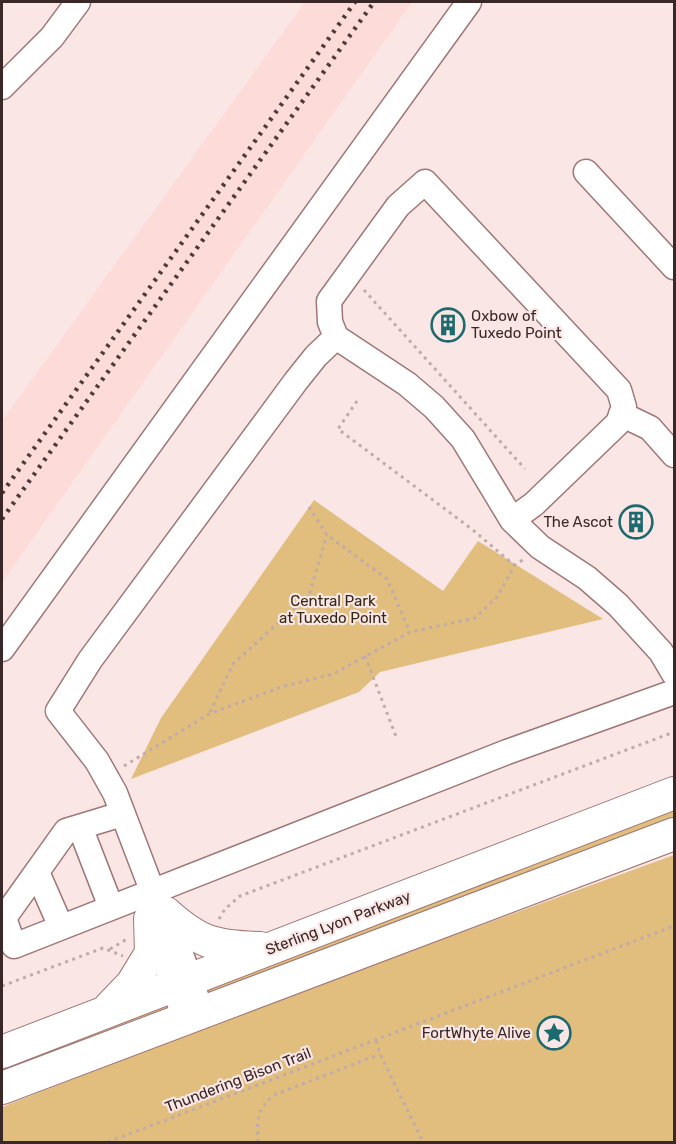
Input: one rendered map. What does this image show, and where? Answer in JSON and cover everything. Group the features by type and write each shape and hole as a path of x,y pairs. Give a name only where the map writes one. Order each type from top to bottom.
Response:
{"main road":[{"name":"Sterling Lyon Parkway","path":"2,1052 670,791"},
{"path":"2,1088 675,834"},
{"path":"156,907 186,931 206,941 227,947 272,948"},
{"path":"105,1012 132,984 151,953 156,907"}],"street":[{"path":"2,87 52,37 78,2"},
{"path":"2,649 469,2"},
{"path":"586,172 675,267"},
{"path":"512,520 534,504 618,423 624,407 619,390 425,182 398,206 329,301 330,322 336,336 406,384 434,407 463,439 512,520 540,548 587,578 618,605 661,652 675,674"},
{"path":"194,1016 122,814 106,777 97,761 58,711 90,660 296,381 336,336"},
{"path":"621,414 650,429 675,454"},
{"path":"122,814 66,831 4,918 14,946 111,907 156,907 507,752 675,692"},
{"path":"80,827 111,907"},
{"path":"37,872 61,927"}],"path":[{"path":"358,284 525,469"},
{"path":"357,401 338,429 474,530 515,565"},
{"path":"309,507 327,536 387,579 410,632"},
{"path":"209,714 233,664 309,595 327,536"},
{"path":"106,777 209,714 281,687 333,674 410,632 475,618 497,597 515,565 540,548"},
{"path":"365,656 397,739"},
{"path":"206,941 225,909 240,896 675,732"},
{"name":"Thundering Bison Trail","path":"108,1143 675,926"},
{"path":"2,986 103,948 110,949 144,967"},
{"path":"376,1040 380,1054 423,1143"},
{"path":"258,1143 257,1119 262,1105 274,1095 380,1054"}],"shaded area":[{"path":"305,2 412,2 2,582 2,421"}],"green space":[{"name":"Central Park at Tuxedo Point","path":"314,500 443,591 478,541 603,619 380,672 359,692 131,779 161,718"},
{"path":"674,805 674,819 2,1075 2,1062"},
{"path":"674,855 674,1142 2,1142 2,1107 274,1001"}],"railway":[{"path":"2,493 355,2"},
{"path":"2,519 374,2"}],"place":[{"name":"Oxbow of Tuxedo Point","path":"448,325"},
{"name":"The Ascot","path":"636,522"},
{"name":"FortWhyte Alive","path":"554,1033"}]}
